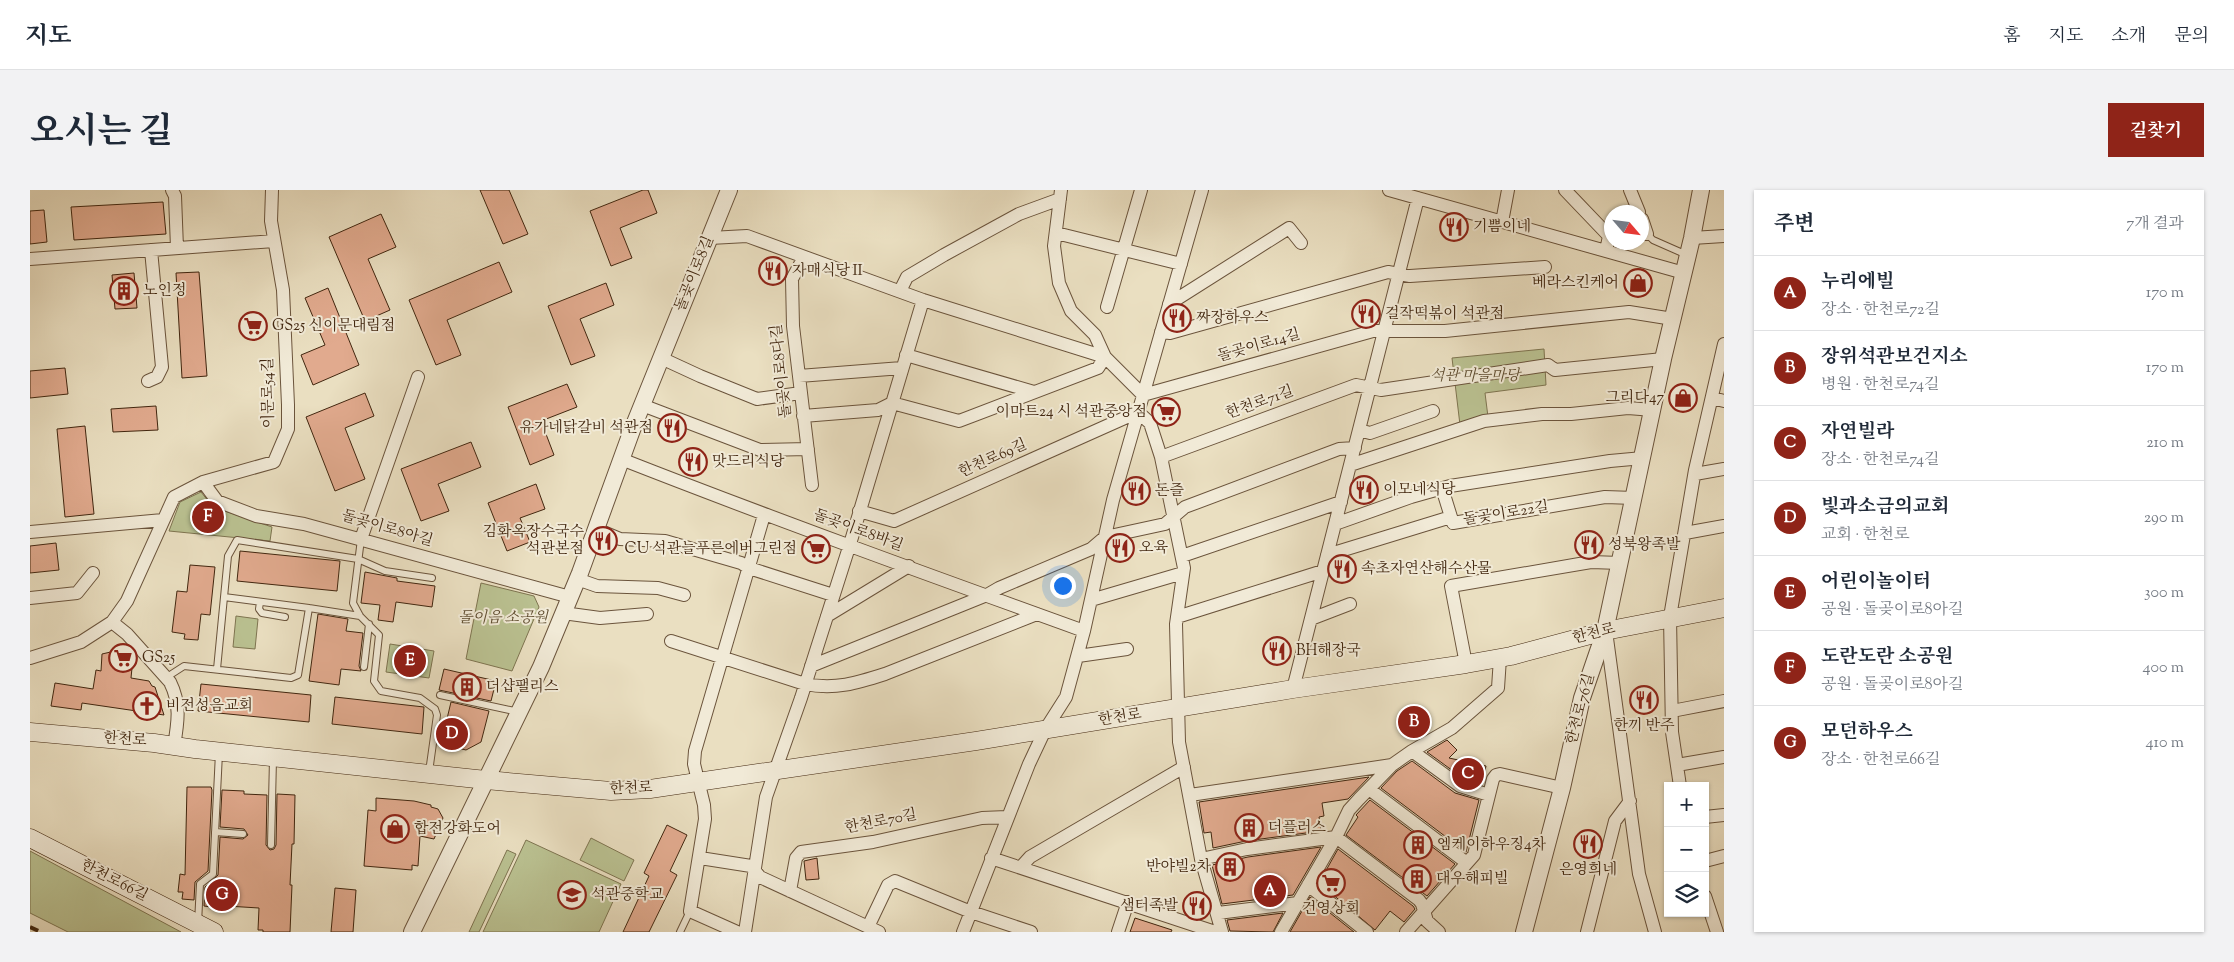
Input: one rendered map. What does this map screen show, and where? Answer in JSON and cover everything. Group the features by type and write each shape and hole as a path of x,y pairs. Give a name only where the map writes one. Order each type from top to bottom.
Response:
{"main road":[{"name":"한천로","path":"30,732 273,756 486,780 611,791 650,789 1466,664 1500,658 1670,617 1724,608"},
{"name":"한천로66길","path":"30,838 200,928 214,932"}],"street":[{"path":"172,190 175,196 178,248"},
{"name":"이문로54길","path":"112,622 127,601 174,497 204,482 274,462 288,430 283,290 271,220 272,190"},
{"name":"돌곶이로8길","path":"486,780 519,712 578,579 621,459 729,190"},
{"path":"1107,308 1141,190"},
{"path":"963,932 1028,764 1045,730 1066,697 1084,631 1113,500 1202,190"},
{"path":"1389,190 1684,273"},
{"path":"1435,203 1438,190"},
{"path":"1502,222 1508,190"},
{"path":"1565,190 1604,230"},
{"path":"1630,190 1636,205"},
{"path":"1655,932 1639,874 1606,631 1701,190"},
{"path":"1060,195 1054,246 1059,283 1071,311 1095,335 1105,357 1143,395"},
{"path":"900,291 907,277 1019,214 1060,195"},
{"path":"1293,689 1418,198"},
{"path":"1169,304 1289,228 1301,243"},
{"path":"1056,233 1180,264"},
{"path":"710,238 747,236 923,300 1105,357"},
{"path":"1692,238 1724,236"},
{"path":"30,259 274,240"},
{"path":"148,381 157,377 162,367 151,250"},
{"name":"돌곶이로8다길","path":"804,257 792,279 793,326 812,485"},
{"path":"1161,332 1170,333 1388,272 1410,276 1545,267"},
{"path":"745,932 766,797 850,544 923,300"},
{"path":"1384,331 1446,330 1628,312 1673,319"},
{"name":"돌곶이로14길","path":"1143,395 1373,331 1384,331"},
{"path":"1679,782 1672,732 1670,617 1695,474 1718,399 1724,347"},
{"path":"803,416 878,410 892,403 959,421 1098,368 1105,357"},
{"path":"661,358 757,399 801,393"},
{"path":"1370,389 1382,390 1548,365 1555,370 1663,360"},
{"path":"799,376 904,361 1034,392"},
{"path":"360,539 418,376"},
{"name":"한천로71길","path":"1161,457 1356,385 1370,389"},
{"path":"642,405 760,450 808,448"},
{"path":"1350,465 1484,421 1542,414 1572,414 1628,408 1653,410"},
{"path":"1359,430 1370,433 1433,411"},
{"path":"1138,412 1150,423 1161,457 1182,556 1183,573 1176,616 1179,742 1201,858 1222,932"},
{"name":"한천로69길","path":"860,511 894,521 1138,412"},
{"path":"810,666 987,595 999,588 1092,549 1105,537 1165,524 1185,507 1339,449 1355,448"},
{"path":"1336,524 1442,488 1610,461 1643,458"},
{"name":"돌곶이로8바길","path":"621,459 764,515 850,544 1084,631"},
{"path":"1695,474 1724,468"},
{"name":"돌곶이로8아길","path":"204,482 216,501 256,516 304,524 570,597"},
{"path":"1442,488 1451,517"},
{"name":"돌곶이로22길","path":"1328,555 1451,517 1453,523 1605,497 1634,498"},
{"path":"1182,556 1341,502"},
{"path":"731,931 690,911 700,858 705,812 693,758 764,515"},
{"path":"30,532 163,520"},
{"path":"1685,533 1724,526"},
{"path":"596,528 620,538 665,541 741,563 748,568 833,595"},
{"path":"1466,664 1451,586 1591,562 1620,563"},
{"path":"827,616 909,566"},
{"path":"1176,616 1323,572"},
{"path":"30,598 77,593 93,573"},
{"path":"1091,600 1183,573"},
{"path":"578,579 597,586 658,588 684,596"},
{"path":"1311,619 1350,604"},
{"path":"563,613 600,618 647,614"},
{"path":"671,641 805,684 827,688 861,682 1037,614"},
{"path":"30,658 81,642 112,622 127,634 167,677 175,691 179,714 174,746"},
{"name":"한천로76길","path":"1524,932 1562,788 1582,698 1606,631"},
{"path":"1078,656 1128,649"},
{"path":"1281,932 1350,810 1392,765 1452,728 1498,688 1500,658"},
{"path":"1672,710 1724,701"},
{"path":"1412,751 1460,786 1489,795"},
{"path":"1677,765 1724,757"},
{"path":"1190,795 1392,765"},
{"path":"1020,867 1030,857 1184,767"},
{"path":"1406,932 1467,863 1478,846 1493,779 1497,774 1562,788"},
{"path":"412,932 486,780"},
{"path":"1369,789 1467,863"},
{"path":"1587,932 1615,821 1630,802"},
{"path":"1709,817 1724,815"},
{"name":"한천로70길","path":"790,891 796,858 802,852 873,842 982,818 1007,817"},
{"path":"1201,858 1247,849 1336,837 1419,900 1427,921 1439,932"},
{"path":"1709,860 1724,856"},
{"path":"700,858 751,866 760,877 873,929 888,884 895,881 971,912 1031,932"},
{"path":"991,858 1128,902 1201,930 1215,932"},
{"path":"1308,885 1367,932"},
{"path":"1118,932 1128,902"},
{"path":"1218,913 1298,903"},
{"path":"1709,906 1719,931"}],"lane":[{"path":"1649,237 1688,256"},
{"path":"360,539 352,603 360,616 379,637 374,675 376,687 385,692 420,698 435,709 436,715 429,774"},
{"path":"217,670 228,556 236,540 358,559 385,571 432,578"},
{"path":"224,597 360,616"},
{"path":"260,602 259,609 262,613 285,617"},
{"path":"167,677 184,666 291,678 297,677 300,673 309,608"},
{"path":"364,666 369,624"},
{"path":"440,695 519,712"},
{"path":"200,928 200,884 213,874 219,751"},
{"path":"272,845 273,756"},
{"path":"215,832 243,834"},
{"path":"680,932 690,911"}],"green space":[{"name":"석관 마을마당","path":"1544,349 1546,385 1485,393 1488,417 1460,425 1452,358"},
{"path":"201,492 213,507 272,527 270,541 169,531 180,502"},
{"name":"돌이음 소공원","path":"481,583 534,596 539,607 512,671 466,659"},
{"path":"236,616 258,619 255,649 233,647"},
{"path":"390,644 434,651 429,678 386,672"},
{"path":"591,838 634,860 624,881 580,860"},
{"path":"526,840 621,884 599,932 483,932"},
{"path":"507,850 516,854 479,932 469,932"},
{"path":"30,851 181,932 68,932 30,913"}],"building":[{"path":"480,190 509,190 528,234 503,244"},
{"path":"643,190 648,190 657,213 620,228 632,258 611,266 590,211"},
{"path":"163,202 166,234 74,240 71,207"},
{"path":"44,210 47,242 30,244 30,211"},
{"path":"381,214 396,247 368,259 390,310 365,321 329,237"},
{"path":"499,262 512,292 447,320 461,355 436,365 409,300"},
{"path":"199,272 207,376 182,378 176,273"},
{"name":"노인정","path":"134,273 137,308 115,309 112,275"},
{"path":"606,283 614,305 580,319 595,356 571,365 548,306"},
{"path":"328,288 359,365 313,385 301,355 325,345 305,298"},
{"path":"65,368 68,394 30,398 30,371"},
{"path":"567,384 577,407 541,421 554,455 530,465 508,407"},
{"path":"365,393 374,416 345,428 365,479 335,491 306,417"},
{"path":"156,406 158,430 113,432 111,409"},
{"path":"85,426 94,514 65,517 57,429"},
{"path":"471,442 481,467 438,484 449,511 421,521 401,469"},
{"path":"536,484 545,509 520,518 530,542 507,551 488,503"},
{"path":"56,543 59,570 30,573 30,546"},
{"path":"240,551 340,561 337,591 237,581"},
{"path":"190,565 215,567 210,615 201,614 198,640 184,639 185,634 172,632 177,591 187,592"},
{"path":"365,572 397,578 397,581 435,586 432,607 396,602 393,622 378,620 380,605 361,603"},
{"path":"318,614 348,619 346,631 363,633 359,666 361,671 341,669 339,685 309,681"},
{"path":"128,648 130,650 128,656 133,658 131,678 149,681 155,687 164,715 82,703 81,710 51,706 55,683 93,689 96,670 101,671 102,654"},
{"name":"더샵팰리스","path":"444,669 496,681 491,701 439,690"},
{"path":"201,684 311,695 309,722 198,711"},
{"path":"335,697 424,707 422,734 332,724"},
{"path":"451,702 489,711 481,742 466,750 441,744"},
{"path":"1447,740 1457,750 1449,758 1486,766 1482,784 1464,779 1427,752"},
{"path":"1412,761 1455,793 1479,800 1466,852 1381,788 1397,771"},
{"path":"1369,777 1348,799 1322,803 1324,816 1319,817 1321,831 1246,841 1213,848 1211,832 1204,833 1199,802"},
{"path":"187,787 211,787 212,790 208,871 195,882 194,900 182,899 183,892 178,892 180,874 185,875"},
{"path":"222,790 244,791 244,794 267,795 266,845 270,850 274,849 276,845 277,794 295,795 294,844 292,844 290,885 292,885 290,932 263,932 263,930 258,930 259,908 227,906 226,909 204,906 205,887 218,875 220,837 243,839 248,835 244,829 220,827"},
{"path":"376,798 414,801 431,805 431,807 438,809 443,818 434,839 420,836 418,866 412,865 412,870 364,866 368,810 376,811"},
{"path":"1370,800 1455,864 1427,896 1346,835 1358,817 1356,815"},
{"path":"667,825 687,835 670,871 677,875 649,932 623,932 649,876 644,873"},
{"path":"1321,847 1293,895 1222,904 1212,865 1248,857"},
{"path":"1338,849 1413,906 1415,909 1404,922 1390,911 1375,930 1319,883"},
{"path":"817,858 819,879 806,880 804,861"},
{"path":"335,888 356,890 353,932 331,932"},
{"path":"1310,897 1354,932 1290,932"},
{"path":"1283,913 1273,932 1230,931 1227,920"},
{"path":"1135,918 1172,930 1171,932 1130,932"}],"railway":[{"path":"30,927 41,932"}],"place":[{"name":"기쁨이네","path":"1454,227"},
{"name":"자매식당Ⅱ","path":"773,271"},
{"name":"베라스킨케어","path":"1638,283"},
{"name":"노인정","path":"124,291"},
{"name":"걸작떡볶이 석관점","path":"1366,314"},
{"name":"짜장하우스","path":"1177,318"},
{"name":"GS25 신이문대림점","path":"253,326"},
{"name":"그리다47","path":"1683,398"},
{"name":"이마트24 시 석관중앙점","path":"1166,412"},
{"name":"유가네닭갈비 석관점","path":"672,428"},
{"name":"맛드리식당","path":"693,462"},
{"name":"이모네식당","path":"1364,490"},
{"name":"돈즐","path":"1136,491"},
{"name":"도란도란 소공원","path":"208,517"},
{"name":"김화옥장수국수 석관본점","path":"603,541"},
{"name":"성북왕족발","path":"1589,545"},
{"name":"오육","path":"1120,548"},
{"name":"CU 석관늘푸른에버그린점","path":"816,549"},
{"name":"속초자연산해수산물","path":"1342,569"},
{"name":"BH해장국","path":"1277,651"},
{"name":"GS25","path":"123,658"},
{"name":"어린이놀이터","path":"410,661"},
{"name":"더샵팰리스","path":"467,687"},
{"name":"한끼 반주","path":"1644,700"},
{"name":"비전성음교회","path":"147,706"},
{"name":"장위석관보건지소","path":"1414,722"},
{"name":"빛과소금의교회","path":"452,734"},
{"name":"자연빌라","path":"1468,774"},
{"name":"더플러스","path":"1249,828"},
{"name":"합전강화도어","path":"395,829"},
{"name":"은영희네","path":"1588,844"},
{"name":"엠케이하우징4차","path":"1418,845"},
{"name":"반야빌2차","path":"1230,867"},
{"name":"대우해피빌","path":"1417,879"},
{"name":"건영상회","path":"1331,883"},
{"name":"누리에빌","path":"1270,891"},
{"name":"모던하우스","path":"222,895"},
{"name":"석관중학교","path":"572,895"},
{"name":"샘터족발","path":"1197,906"}]}
